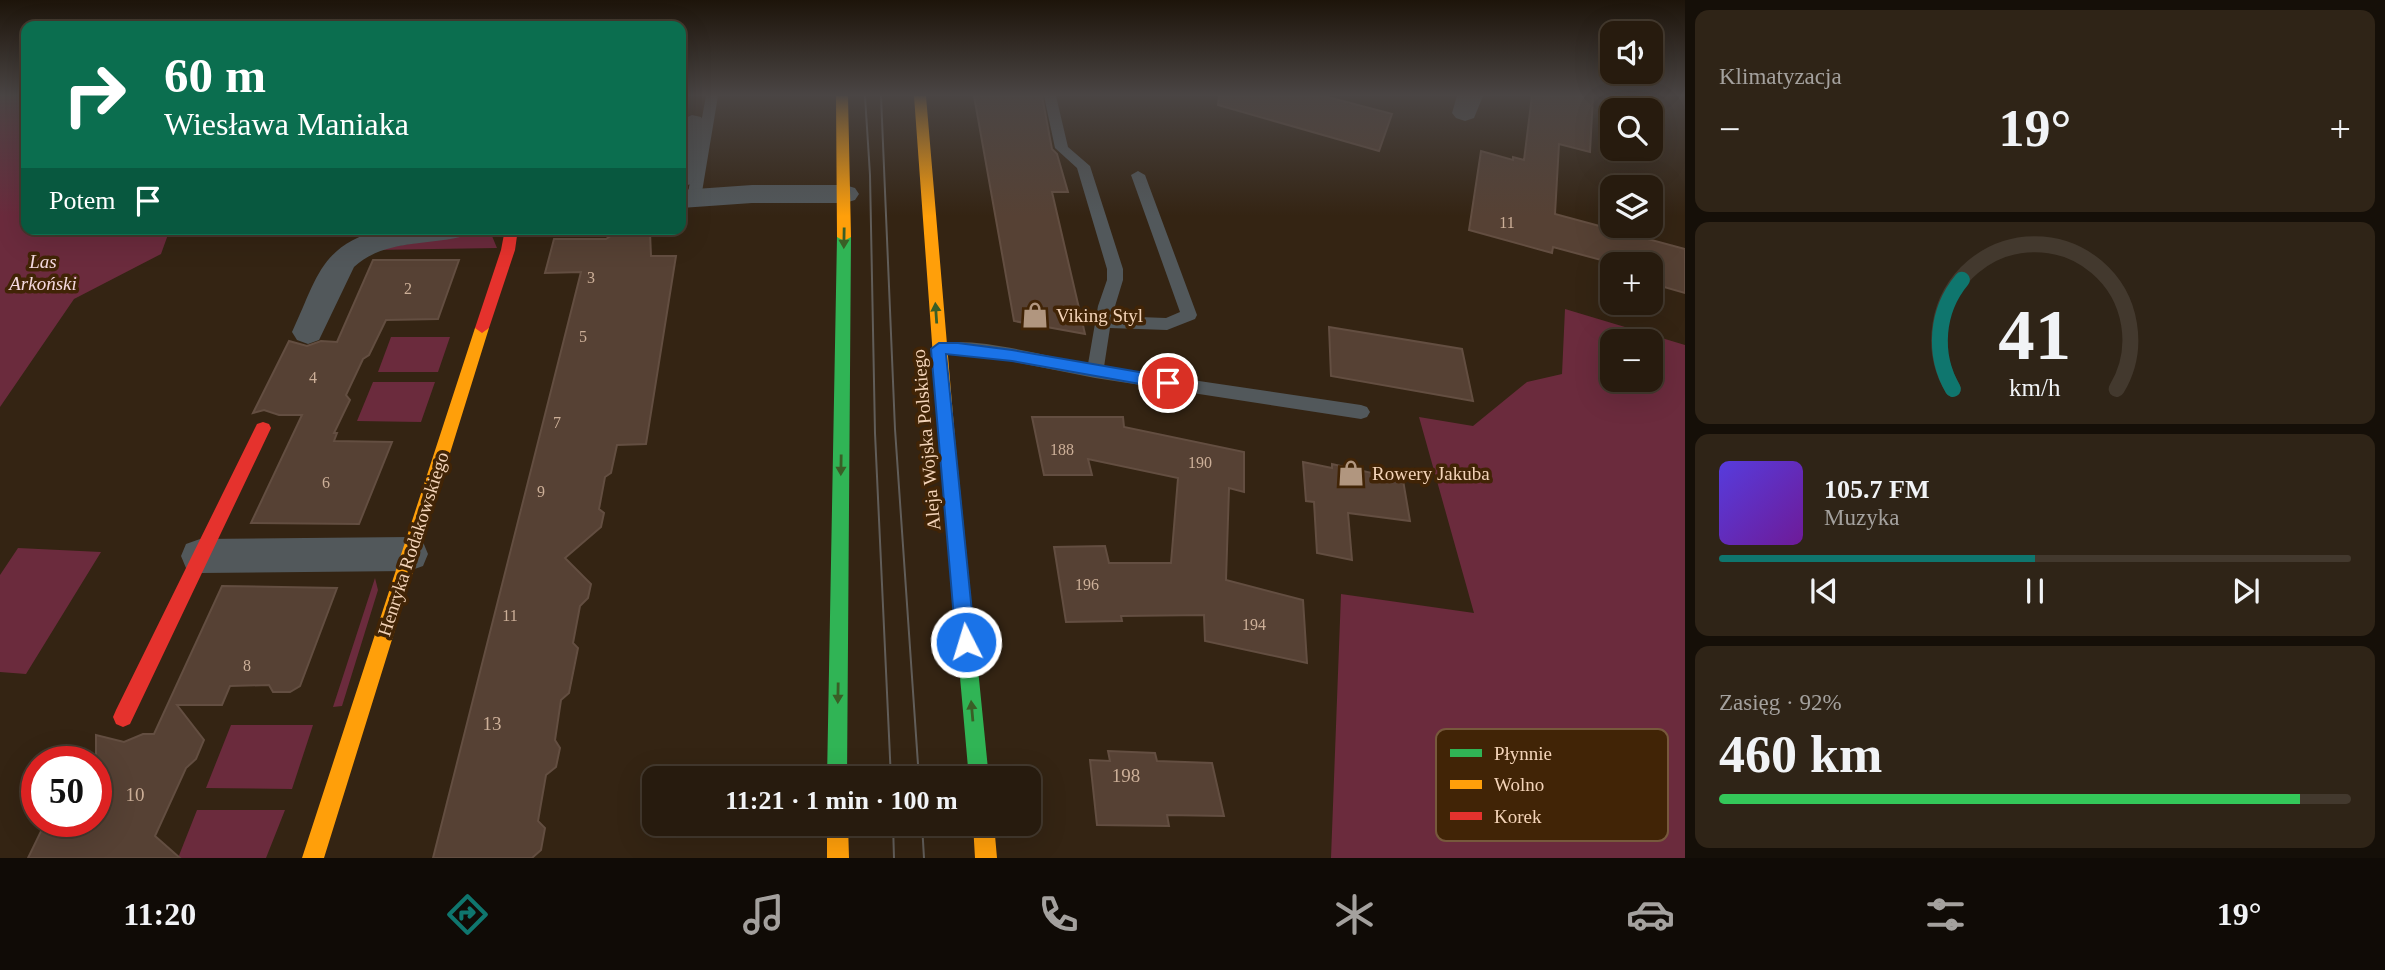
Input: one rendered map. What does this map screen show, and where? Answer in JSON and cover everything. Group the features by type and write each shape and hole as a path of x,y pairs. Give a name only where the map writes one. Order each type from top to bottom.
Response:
{"main road":[{"path":"837,766 845,194 843,136"},
{"name":"Aleja Wojska Polskiego","path":"923,136 939,349 978,766"},
{"name":"Henryka Rodakowskiego","path":"313,858 511,235"},
{"path":"123,717 263,428"},
{"path":"837,836 838,858"},
{"path":"984,836 986,858"}],"street":[{"path":"686,182 691,136"},
{"path":"686,192 845,194"},
{"path":"308,332 341,261 349,253 370,242 415,235"},
{"path":"200,555 409,554"}],"lane":[{"path":"686,188 701,136"},
{"path":"1059,136 1062,148 1083,166 1115,269 1095,372"},
{"path":"1106,322 1167,324 1189,315 1138,175"},
{"path":"939,349 958,348 1012,356 1095,372 1361,412"}],"green space":[{"name":"Las Arkoński","path":"0,136 21,136 21,235 168,235 161,254 74,299 0,407"},
{"path":"461,235 492,236 497,248 373,250"},
{"path":"1565,309 1632,329 1600,329 1600,392 1663,392 1663,338 1685,345 1685,858 1331,858 1341,594 1474,613 1419,417 1473,426 1527,382 1562,374"},
{"path":"391,337 450,337 438,372 378,372"},
{"path":"373,382 435,382 421,422 357,421"},
{"path":"18,548 101,552 26,674 0,672 0,575"},
{"path":"375,578 378,590 342,706 333,707"},
{"path":"231,725 313,725 292,789 206,788"},
{"path":"197,810 285,810 266,858 178,858"}],"building":[{"path":"981,136 1050,136 1068,192 1052,192 1085,334 1014,321"},
{"path":"1327,136 1384,136 1379,151"},
{"path":"1527,136 1591,136 1590,152 1559,144 1555,214 1600,226 1600,238 1644,238 1685,249 1685,293 1663,287 1663,252 1600,252 1600,260 1553,247 1552,253 1469,230 1481,151 1513,160 1513,157 1524,160"},
{"path":"612,235 650,235 651,256 676,256 646,444 617,445 611,473 605,477 599,509 604,513 601,527 565,558 591,584 588,598 580,606 573,643 578,648 569,693 561,700 555,740 560,748 556,767 546,775 538,821 545,828 541,850 532,858 433,858 581,272 545,273 554,239 606,239"},
{"path":"373,260 459,260 438,319 386,320 346,395 350,400 334,433 337,433 334,441 392,442 359,524 251,523 302,415 279,415 264,410 253,413 289,341 307,346 321,341 337,342"},
{"path":"1329,327 1462,349 1473,401 1331,376"},
{"path":"1032,417 1123,417 1124,427 1244,452 1244,492 1229,488 1226,580 1303,600 1307,663 1205,641 1204,615 1121,616 1122,621 1066,622 1054,547 1105,546 1109,563 1171,563 1178,478 1088,459 1092,475 1044,475"},
{"path":"1303,462 1332,468 1332,464 1403,480 1410,521 1348,513 1352,560 1317,553 1314,502 1306,501"},
{"path":"222,586 337,588 300,686 290,692 273,692 269,685 230,686 222,705 177,705 204,740 196,759 186,768 155,836 180,858 28,858 38,837 112,837 112,746 96,746 96,735 124,742 143,734 154,734"},
{"path":"1108,751 1155,753 1157,761 1212,763 1224,816 1167,815 1169,826 1097,825 1090,760 1110,761"}],"tram line":[{"path":"868,136 875,433 890,766"},
{"path":"883,136 895,429 918,766"},
{"path":"893,836 894,858"},
{"path":"923,836 924,858"}],"traffic: fast":[{"path":"837,766 844,237"},
{"path":"947,439 978,766"}],"traffic: slow":[{"path":"843,136 844,237"},
{"path":"923,136 947,439"},
{"path":"313,858 482,328"},
{"path":"837,836 838,858"},
{"path":"984,836 986,858"}],"traffic: jam":[{"path":"482,328 511,235"},
{"path":"123,717 263,428"}],"place":[{"name":"Viking Styl","path":"1035,315"},
{"name":"Rowery Jakuba","path":"1351,473"}],"route":[{"path":"966,642 939,349 958,348 1012,356 1168,383"}]}
